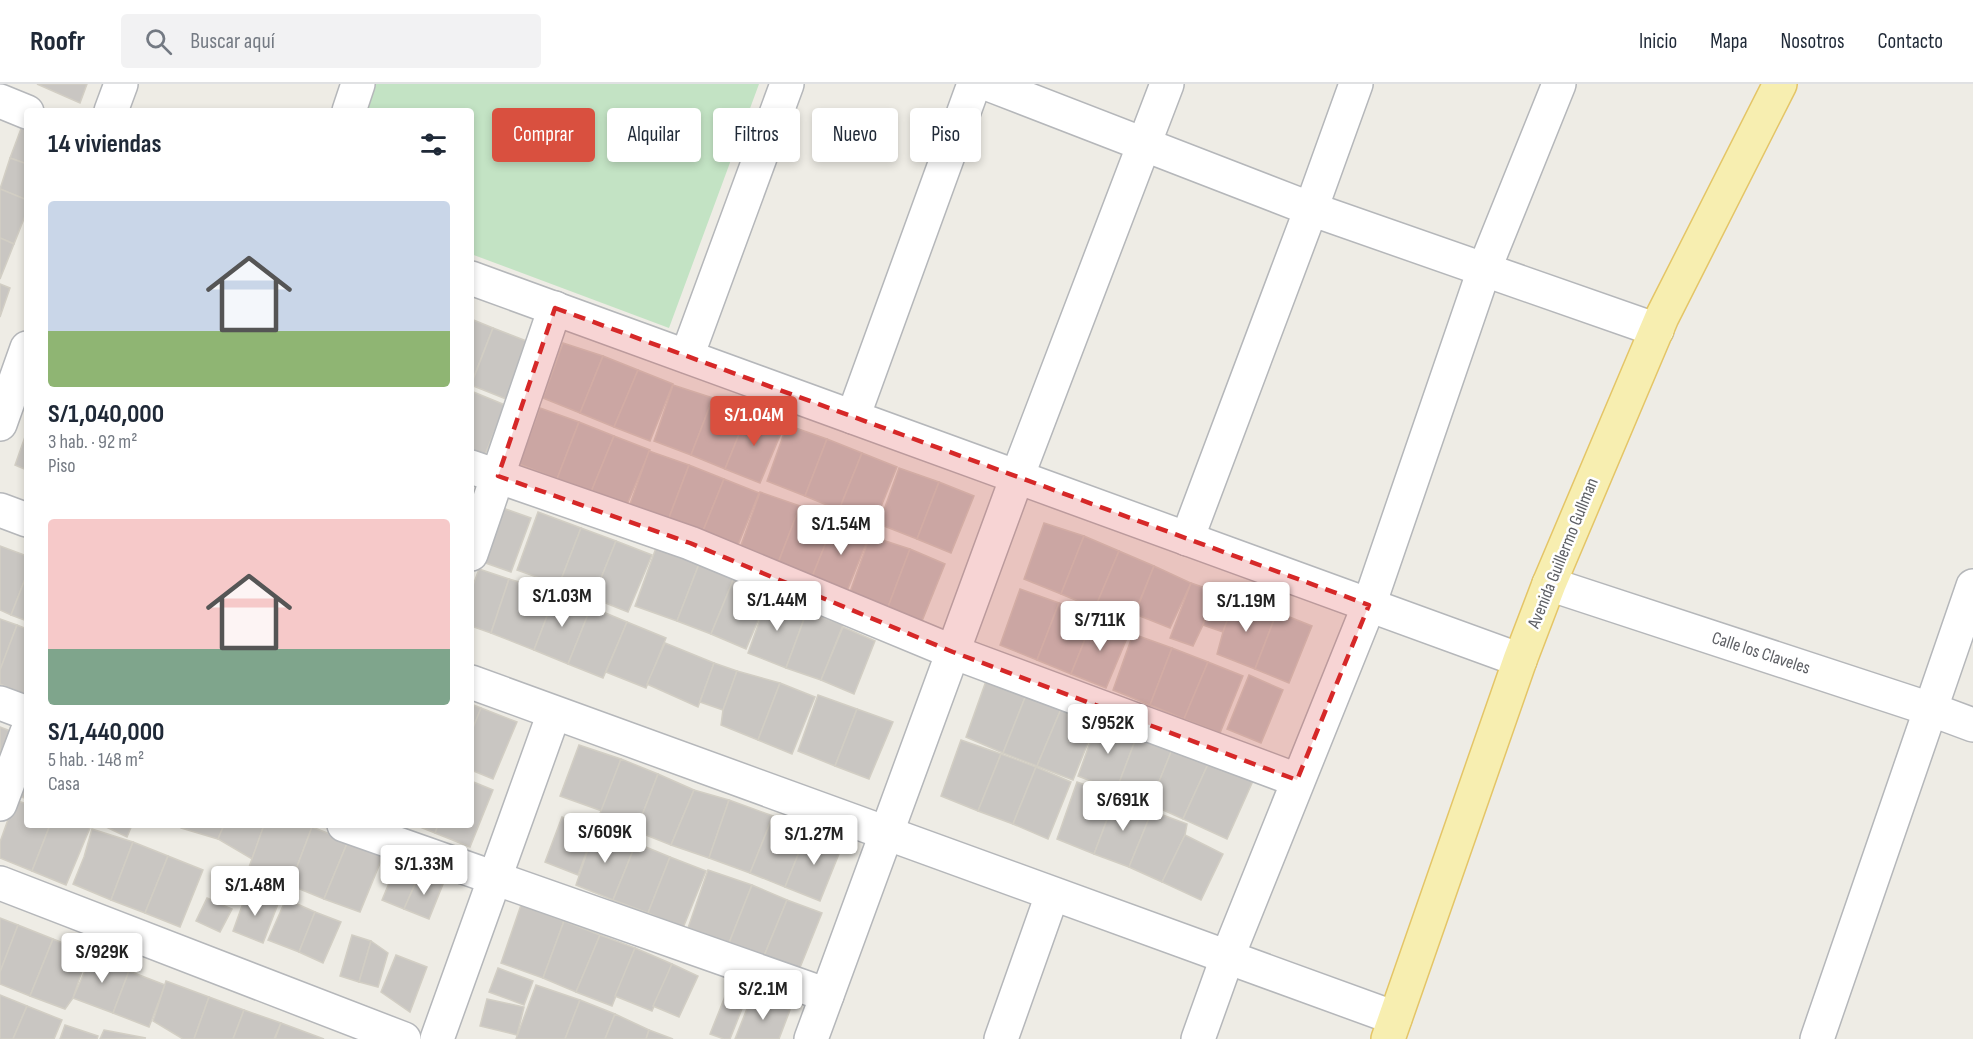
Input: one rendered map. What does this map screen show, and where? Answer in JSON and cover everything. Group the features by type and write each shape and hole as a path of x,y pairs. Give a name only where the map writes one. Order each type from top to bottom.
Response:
{"main road":[{"name":"Avenida Guillermo Gullman","path":"1391,1029 1520,660 1549,584 1657,330 1780,84"}],"street":[{"path":"112,108 121,84"},
{"path":"350,108 358,84"},
{"path":"687,356 787,84"},
{"path":"853,417 974,84"},
{"path":"988,84 1311,209 1657,330"},
{"path":"811,1039 1017,477 1167,84"},
{"path":"1187,539 1356,84"},
{"path":"1198,1039 1227,958 1297,780 1369,605 1484,270 1559,84"},
{"path":"0,101 24,111"},
{"path":"474,279 1520,660"},
{"path":"474,535 484,471 555,308"},
{"path":"0,424 24,356"},
{"path":"484,471 690,543 953,652 1297,780"},
{"path":"0,510 24,519"},
{"name":"Calle los Claveles","path":"1549,584 1973,725"},
{"path":"1817,1039 1973,586"},
{"path":"474,683 1227,958 1391,1029"},
{"path":"0,703 24,712"},
{"path":"437,1039 554,713"},
{"path":"0,804 24,740"},
{"path":"352,828 827,995"},
{"path":"0,883 404,1039"},
{"path":"1001,1039 1052,895"}],"highlighted area":[{"path":"555,308 1369,605 1297,780 953,652 690,543 498,476"}],"green space":[{"path":"373,84 759,84 750,108 713,108 713,162 730,162 669,328 474,255 474,108 365,108"}],"building":[{"path":"37,84 87,84 80,103"},
{"path":"24,121 24,163 10,158"},
{"path":"10,158 24,163 24,199 0,189"},
{"path":"0,189 24,199 24,219 14,244 0,238"},
{"path":"0,238 14,244 0,279"},
{"path":"0,284 10,288 0,317"},
{"path":"474,320 493,328 474,376"},
{"path":"493,328 529,342 506,399 474,386 474,377"},
{"path":"563,343 603,356 580,413 543,398"},
{"path":"603,356 638,370 614,427 580,413"},
{"path":"638,370 673,384 650,441 614,427"},
{"path":"673,385 713,398 691,455 654,441"},
{"path":"474,392 505,405 482,462 474,458"},
{"path":"713,398 748,412 725,469 691,455"},
{"path":"540,408 579,422 557,479 519,464"},
{"path":"748,412 784,426 760,483 725,469"},
{"path":"579,422 614,436 591,492 557,479"},
{"path":"787,425 827,439 805,496 767,481"},
{"path":"614,436 650,450 626,507 591,492"},
{"path":"827,439 862,453 839,510 805,496"},
{"path":"24,440 24,469 15,465"},
{"path":"649,451 689,465 667,523 629,507"},
{"path":"862,453 897,467 874,524 839,510"},
{"path":"689,465 724,479 701,536 667,523"},
{"path":"899,468 939,482 917,539 879,524"},
{"path":"724,479 759,493 736,550 701,536"},
{"path":"939,482 974,496 951,553 917,539"},
{"path":"760,492 800,506 778,563 740,548"},
{"path":"497,506 531,518 511,572 477,560"},
{"path":"800,506 835,520 812,577 778,563"},
{"path":"538,512 581,528 559,585 517,570"},
{"path":"835,520 870,534 847,591 812,577"},
{"path":"1044,523 1084,536 1061,594 1024,579"},
{"path":"581,528 616,541 593,598 559,585"},
{"path":"870,536 910,549 888,607 850,592"},
{"path":"1084,536 1119,551 1095,608 1061,594"},
{"path":"616,541 652,555 628,612 593,598"},
{"path":"0,546 24,555 24,582 11,615 0,610"},
{"path":"656,548 699,564 677,621 635,606"},
{"path":"910,549 945,564 922,621 888,607"},
{"path":"1119,551 1154,566 1131,622 1095,608"},
{"path":"699,564 734,578 711,634 677,621"},
{"path":"1154,566 1191,583 1170,628 1135,614"},
{"path":"479,569 509,579 491,633 474,627 474,583"},
{"path":"734,578 770,592 746,649 711,634"},
{"path":"509,579 556,593 534,650 491,633"},
{"path":"24,582 24,620 11,615"},
{"path":"1191,583 1214,591 1203,625 1193,646 1170,638"},
{"path":"1020,589 1059,603 1037,660 1000,645"},
{"path":"1215,591 1235,599 1223,632 1203,625"},
{"path":"556,593 591,607 568,664 534,650"},
{"path":"768,597 807,611 786,668 748,653"},
{"path":"1235,599 1277,612 1255,669 1217,654"},
{"path":"1059,603 1094,617 1071,674 1037,660"},
{"path":"591,607 627,622 603,678 568,664"},
{"path":"807,611 843,625 821,680 786,668"},
{"path":"1277,612 1312,626 1289,683 1255,669"},
{"path":"1094,617 1130,631 1106,688 1071,674"},
{"path":"0,619 17,625 0,670"},
{"path":"627,622 666,638 646,688 606,672"},
{"path":"17,625 24,628 24,694 0,684 0,670"},
{"path":"843,627 875,641 854,694 821,680"},
{"path":"1133,634 1172,648 1150,705 1113,690"},
{"path":"665,643 714,663 698,707 647,684"},
{"path":"1172,648 1208,662 1184,719 1150,705"},
{"path":"1208,662 1243,676 1220,733 1184,719"},
{"path":"714,663 737,671 723,710 700,702"},
{"path":"737,671 780,683 758,740 721,725 723,710"},
{"path":"1249,675 1283,690 1261,743 1227,729"},
{"path":"986,681 1026,695 1003,753 966,737"},
{"path":"780,683 815,697 792,754 758,740"},
{"path":"818,695 857,709 835,766 798,751"},
{"path":"1026,695 1061,709 1037,766 1003,753"},
{"path":"474,705 481,708 474,726"},
{"path":"481,708 517,722 493,779 474,771 474,726"},
{"path":"857,709 893,722 869,779 835,766"},
{"path":"1061,709 1096,723 1073,780 1037,766"},
{"path":"1098,720 1138,733 1116,791 1078,776"},
{"path":"0,727 13,732 0,765"},
{"path":"1138,733 1173,747 1150,804 1116,791"},
{"path":"961,740 1001,754 978,811 941,796"},
{"path":"579,745 621,759 602,811 560,796"},
{"path":"1173,747 1209,762 1183,819 1150,804"},
{"path":"1001,754 1036,767 1013,824 978,811"},
{"path":"621,759 658,774 636,831 599,816"},
{"path":"1209,762 1253,781 1227,839 1183,819"},
{"path":"1036,767 1071,782 1048,839 1013,824"},
{"path":"24,772 24,798 16,795"},
{"path":"658,774 694,790 671,845 636,831"},
{"path":"474,782 493,790 470,847 435,833 437,828 474,828"},
{"path":"1077,782 1116,796 1094,854 1057,839"},
{"path":"694,790 729,800 709,858 671,845"},
{"path":"1116,796 1152,811 1129,867 1094,854"},
{"path":"15,800 24,803 24,828 49,828 32,871 0,858 0,842"},
{"path":"729,800 773,816 750,873 709,858"},
{"path":"1152,811 1187,824 1185,835 1162,882 1129,867"},
{"path":"773,816 808,830 785,887 750,873"},
{"path":"562,817 595,829 578,875 545,862"},
{"path":"49,828 90,828 66,885 32,871"},
{"path":"108,828 131,828 127,837"},
{"path":"181,828 223,828 218,839"},
{"path":"223,828 263,828 252,859 218,839"},
{"path":"263,828 312,828 290,885 248,870"},
{"path":"312,828 348,841 324,899 290,885"},
{"path":"422,828 437,828 435,833"},
{"path":"92,829 133,842 111,900 73,884"},
{"path":"595,829 636,843 613,900 576,885"},
{"path":"808,830 843,844 820,901 785,887"},
{"path":"1185,835 1223,854 1201,900 1162,882"},
{"path":"348,841 383,856 360,912 324,899"},
{"path":"133,842 168,856 145,913 111,900"},
{"path":"636,843 670,857 648,913 613,900"},
{"path":"168,856 203,870 180,927 145,913"},
{"path":"670,857 706,871 683,928 648,913"},
{"path":"397,864 420,873 404,909 382,900"},
{"path":"708,870 752,885 729,943 688,928"},
{"path":"420,873 443,884 429,919 404,909"},
{"path":"752,885 787,900 764,956 729,943"},
{"path":"247,892 278,904 263,943 233,931"},
{"path":"207,898 232,909 220,932 196,921"},
{"path":"286,899 315,912 299,952 268,940"},
{"path":"787,900 822,913 799,970 764,956"},
{"path":"521,905 564,921 543,978 501,963"},
{"path":"315,912 341,922 323,963 299,952"},
{"path":"0,918 18,925 0,972"},
{"path":"564,921 600,935 576,992 543,978"},
{"path":"18,925 53,939 30,996 0,984 0,972"},
{"path":"352,935 371,941 359,982 340,976"},
{"path":"600,935 635,948 612,1006 576,992"},
{"path":"53,939 88,953 73,998 65,1009 30,996"},
{"path":"371,941 388,953 378,987 359,982"},
{"path":"635,948 672,964 652,1011 615,996"},
{"path":"92,955 129,971 113,1013 73,998"},
{"path":"396,955 427,967 410,1012 381,992"},
{"path":"672,964 698,976 679,1017 653,1006"},
{"path":"498,968 533,981 524,1005 489,992"},
{"path":"129,971 165,985 149,1027 113,1013"},
{"path":"166,981 209,997 194,1039 183,1039 153,1021"},
{"path":"536,985 580,1000 565,1039 516,1039"},
{"path":"728,989 747,996 730,1039 724,1039 710,1034"},
{"path":"0,995 27,1006 13,1039 0,1039"},
{"path":"752,996 790,1010 779,1039 735,1039"},
{"path":"209,997 244,1010 233,1039 194,1039"},
{"path":"487,999 524,1007 517,1035 480,1026"},
{"path":"580,1000 615,1014 605,1039 565,1039"},
{"path":"27,1006 62,1020 54,1039 13,1039"},
{"path":"244,1010 281,1023 274,1039 233,1039"},
{"path":"615,1014 649,1030 646,1039 605,1039"},
{"path":"281,1023 324,1039 275,1039"},
{"path":"65,1025 98,1036 97,1039 60,1039"},
{"path":"104,1030 146,1038 100,1039"},
{"path":"649,1030 673,1039 646,1039"}]}
